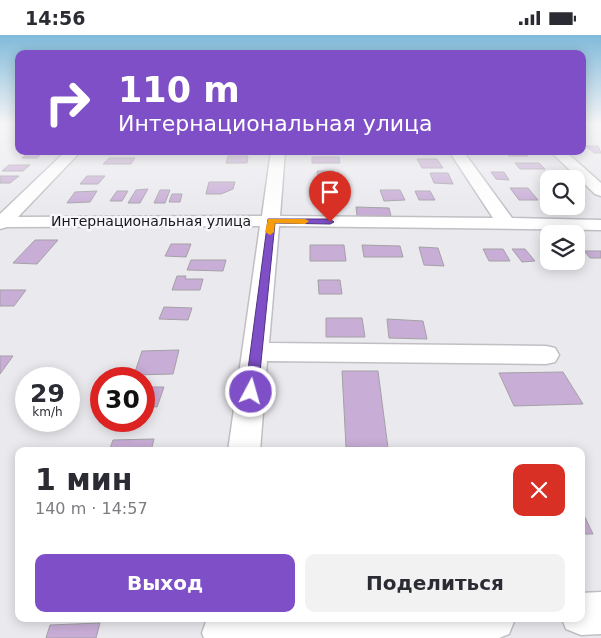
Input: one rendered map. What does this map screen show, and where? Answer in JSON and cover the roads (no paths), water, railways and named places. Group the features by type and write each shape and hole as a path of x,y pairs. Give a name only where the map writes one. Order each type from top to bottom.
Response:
{"street":[{"path":"1,222 70,155"},
{"path":"244,447 278,155"},
{"path":"459,155 507,225"},
{"path":"561,155 601,191"},
{"name":"Интернациональная улица","path":"1,222 271,221 601,225"},
{"path":"256,352 546,355"},
{"path":"585,614 601,613"},
{"path":"224,630 420,622"}]}
